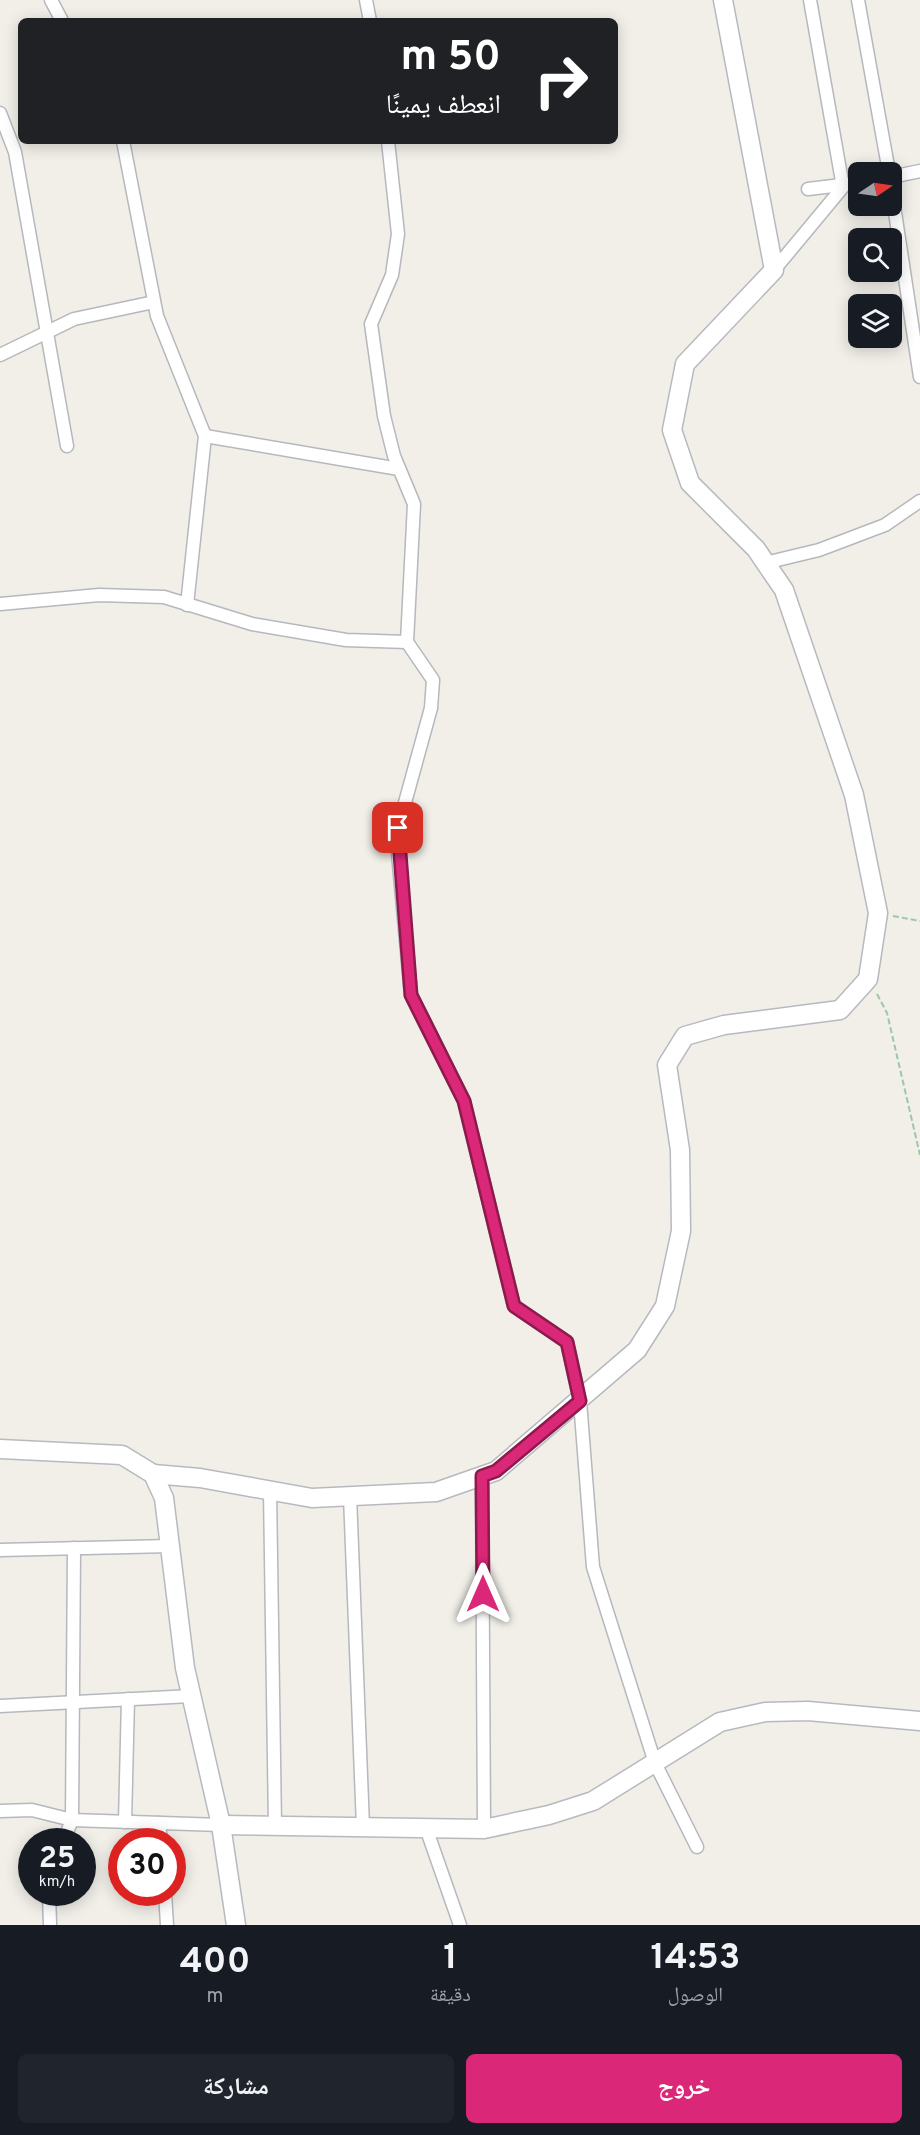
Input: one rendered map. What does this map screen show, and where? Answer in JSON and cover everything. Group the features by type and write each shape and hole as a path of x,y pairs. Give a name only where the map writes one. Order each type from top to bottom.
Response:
{"street":[{"path":"51,0 60,18"},
{"path":"366,0 369,18"},
{"path":"723,0 774,270"},
{"path":"0,1449 122,1455 153,1474 200,1478 312,1498 436,1492 496,1471 637,1350 665,1306 681,1231 680,1150 668,1065 685,1036 724,1025 840,1010 868,979 878,913 854,795 784,590 756,549 690,483 672,430 685,364 774,270 843,187 810,0"},
{"path":"858,0 888,162"},
{"path":"0,114 15,152 67,446"},
{"path":"124,144 157,315 205,436 187,605"},
{"path":"388,144 398,234 392,275 370,324 384,416 399,469 414,504 407,642 433,680 431,708 398,828 411,995 464,1101 514,1306 567,1342 580,1401 593,1567 654,1763 697,1847"},
{"path":"902,173 920,171"},
{"path":"808,189 848,186"},
{"path":"896,216 915,320 920,377"},
{"path":"0,355 74,320 154,302"},
{"path":"205,436 399,469"},
{"path":"765,563 819,550 885,525 920,501"},
{"path":"0,604 99,595 164,597 252,624 334,638 407,642"},
{"path":"153,1474 164,1498 185,1668 221,1825 236,1925"},
{"path":"482,1476 484,1829"},
{"path":"270,1490 275,1826"},
{"path":"350,1496 363,1827"},
{"path":"0,1550 170,1546"},
{"path":"69,1828 72,1820 75,1702 74,1548"},
{"path":"0,1706 192,1696"},
{"path":"125,1822 128,1700"},
{"path":"0,1811 32,1810 72,1820 125,1822 484,1829 549,1815 593,1801 720,1722 765,1712 808,1711 920,1721"},
{"path":"159,1823 160,1828"},
{"path":"426,1828 460,1925"},
{"path":"49,1906 50,1925"},
{"path":"166,1906 167,1925"}],"path":[{"path":"878,913 920,921"},
{"path":"868,979 887,1013 920,1155"}],"route":[{"path":"398,828 397,843 411,995 464,1101 514,1306 567,1342 580,1401 496,1471 482,1476 483,1594"}]}
